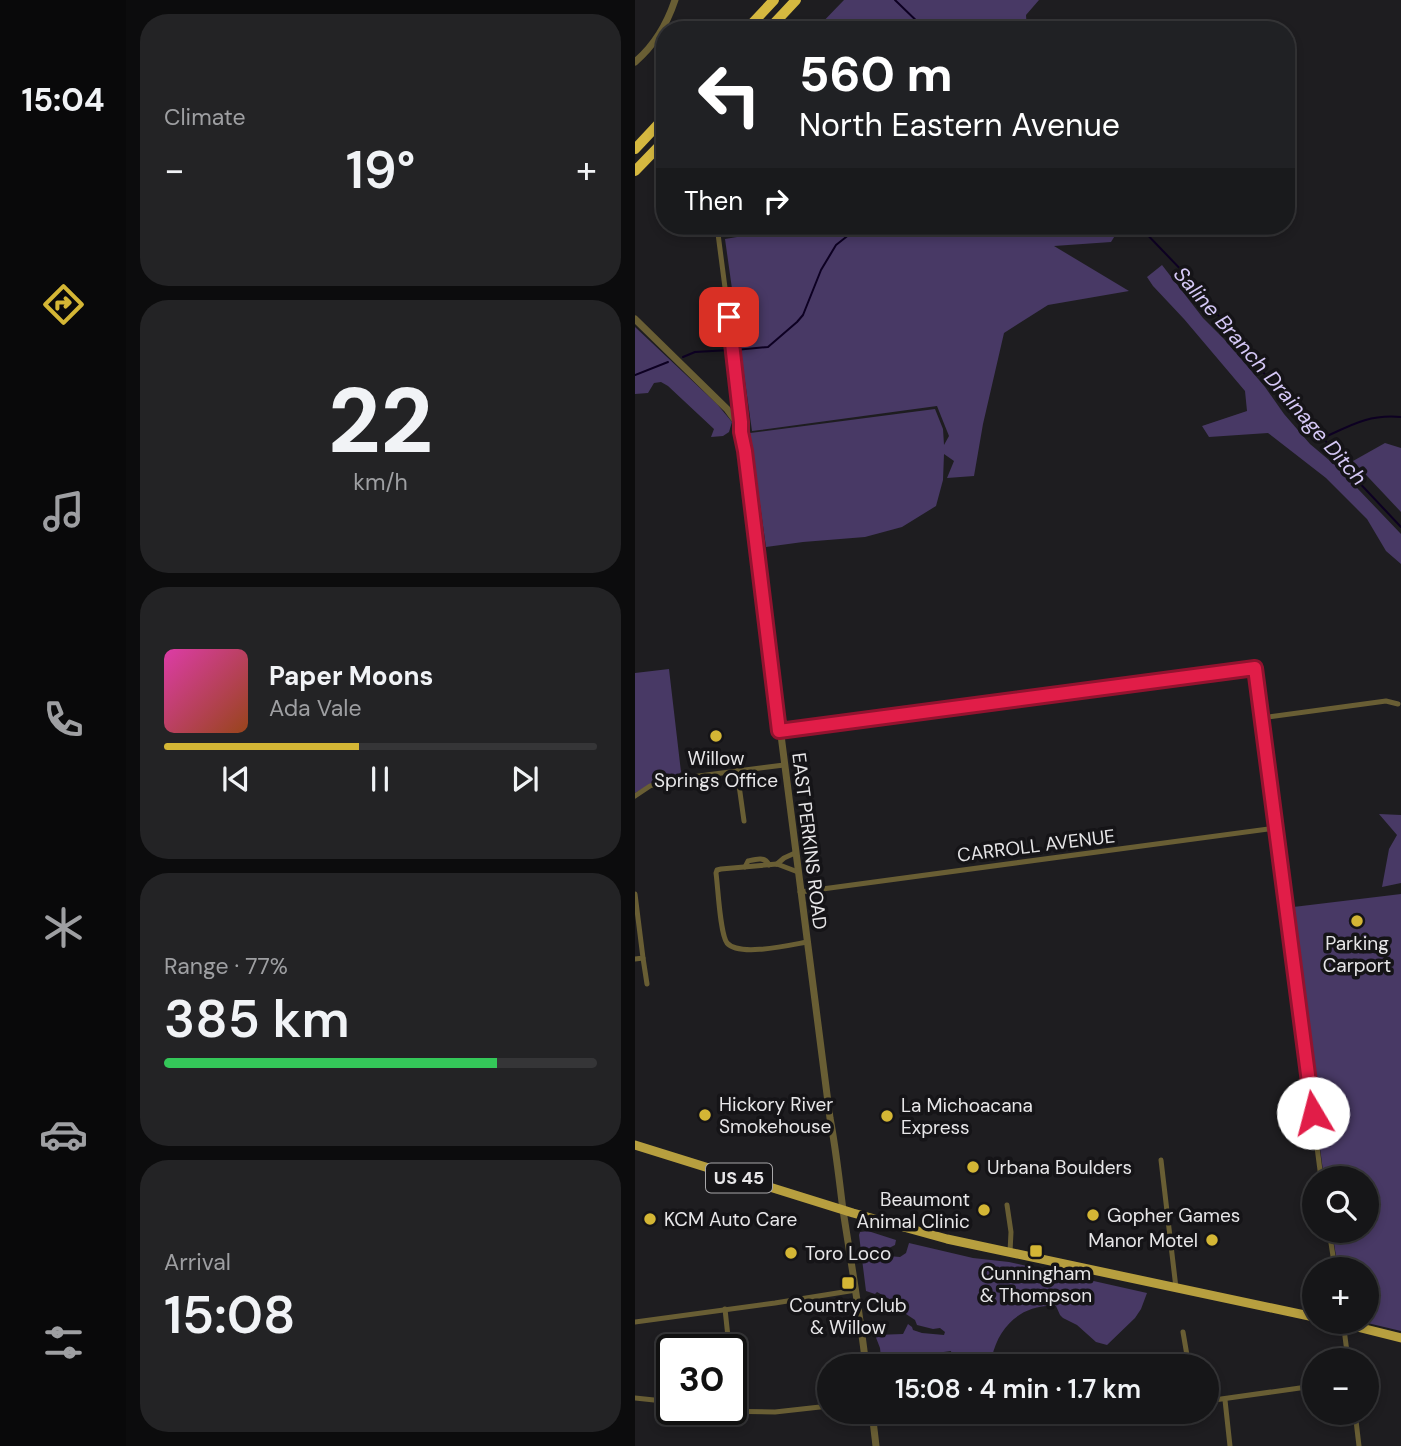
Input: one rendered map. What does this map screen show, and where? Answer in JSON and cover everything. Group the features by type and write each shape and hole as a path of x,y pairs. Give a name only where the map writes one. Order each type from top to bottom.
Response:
{"highway":[{"path":"754,21 774,0"},
{"path":"776,21 796,0"},
{"path":"635,149 656,127"},
{"path":"635,172 656,150"}],"main road":[{"name":"US 45","path":"635,1145 843,1210 947,1238 1302,1314"},
{"path":"1379,1332 1401,1338"}],"street":[{"path":"667,21 675,0"},
{"path":"635,62 656,40"},
{"name":"EAST PERKINS ROAD","path":"718,235 800,892 864,1354"},
{"path":"635,319 727,410 741,432"},
{"path":"779,731 1255,668 1319,1166"},
{"path":"1261,718 1386,701 1398,704"},
{"path":"635,796 650,786 668,780 784,765"},
{"path":"737,771 744,821"},
{"name":"CARROLL AVENUE","path":"800,892 1275,828"},
{"path":"777,864 795,853"},
{"path":"798,872 777,864 769,865 763,859 748,861 745,867 716,871 723,930 727,942 746,950 807,942"},
{"path":"635,894 647,984"},
{"path":"635,959 644,958"},
{"path":"1161,1160 1176,1288"},
{"path":"1008,1205 1011,1232 1009,1252"},
{"path":"635,1322 856,1290"},
{"path":"725,1310 728,1334"},
{"path":"1183,1332 1187,1354"},
{"path":"1219,1400 1302,1389"},
{"path":"635,1398 656,1400"},
{"path":"1225,1400 1230,1446"},
{"path":"747,1412 775,1412 817,1407"},
{"path":"873,1424 876,1446"},
{"path":"1357,1425 1359,1446"}],"shaded area":[{"path":"844,0 1039,0 1026,15 1026,21 824,21"},
{"path":"749,235 1115,235 1111,242 1054,246 1129,291 1048,305 1004,333 974,476 947,478 954,461 944,454 943,480 936,506 902,527 865,537 766,547 750,433 935,409 943,429 944,445 949,436 937,406 752,431 725,239"},
{"path":"1162,265 1203,318 1265,387 1310,444 1336,466 1401,534 1401,564 1386,551 1367,519 1326,478 1268,433 1209,437 1202,426 1247,411 1245,391 1147,277"},
{"path":"635,327 717,404 732,422 729,432 723,436 711,437 714,429 661,382 654,383 648,393 635,394"},
{"path":"1385,443 1401,448 1401,512 1353,461"},
{"path":"669,669 681,772 677,776 660,779 635,793 635,673"},
{"path":"1379,814 1401,815 1401,883 1382,887 1389,849 1397,835"},
{"path":"1401,894 1401,1331 1379,1326 1379,1257 1336,1257 1334,1243 1379,1243 1379,1166 1322,1166 1320,1148 1317,1148 1285,908"},
{"path":"868,1231 896,1240 895,1245 887,1249 888,1256 900,1257 906,1253 909,1243 1147,1293 1135,1318 1107,1345 1096,1342 1077,1325 1063,1318 1056,1306 1044,1306 1014,1319 1000,1335 993,1354 951,1354 951,1351 881,1354 875,1335 903,1334 908,1324 913,1330 922,1333 944,1335 945,1332 940,1328 917,1325 915,1320 891,1304 893,1301 877,1292 875,1294 866,1291 860,1232"}],"waterway":[{"name":"Saline Branch Drainage Ditch","path":"895,0 917,21"},
{"path":"735,350 768,347 797,322 803,315 821,270 836,245 849,235"},
{"name":"Saline Branch Drainage Ditch","path":"1148,235 1188,277 1278,391 1310,421 1352,475 1401,527"},
{"path":"683,357 695,352 730,350"},
{"path":"635,375 668,362"},
{"path":"1323,438 1370,419 1401,417"}],"place":[{"name":"Willow Springs Office","path":"716,736"},
{"name":"Parking Carport","path":"1357,921"},
{"name":"Hickory River Smokehouse","path":"705,1115"},
{"name":"La Michoacana Express","path":"887,1116"},
{"name":"Urbana Boulders","path":"973,1167"},
{"name":"Beaumont Animal Clinic","path":"984,1210"},
{"name":"Gopher Games","path":"1093,1215"},
{"name":"KCM Auto Care","path":"650,1219"},
{"name":"Manor Motel","path":"1212,1240"},
{"name":"Cunningham & Thompson","path":"1036,1251"},
{"name":"Toro Loco","path":"791,1253"},
{"name":"Country Club & Willow","path":"848,1283"}],"route":[{"path":"729,317 779,731 1255,668 1313,1113"}]}
